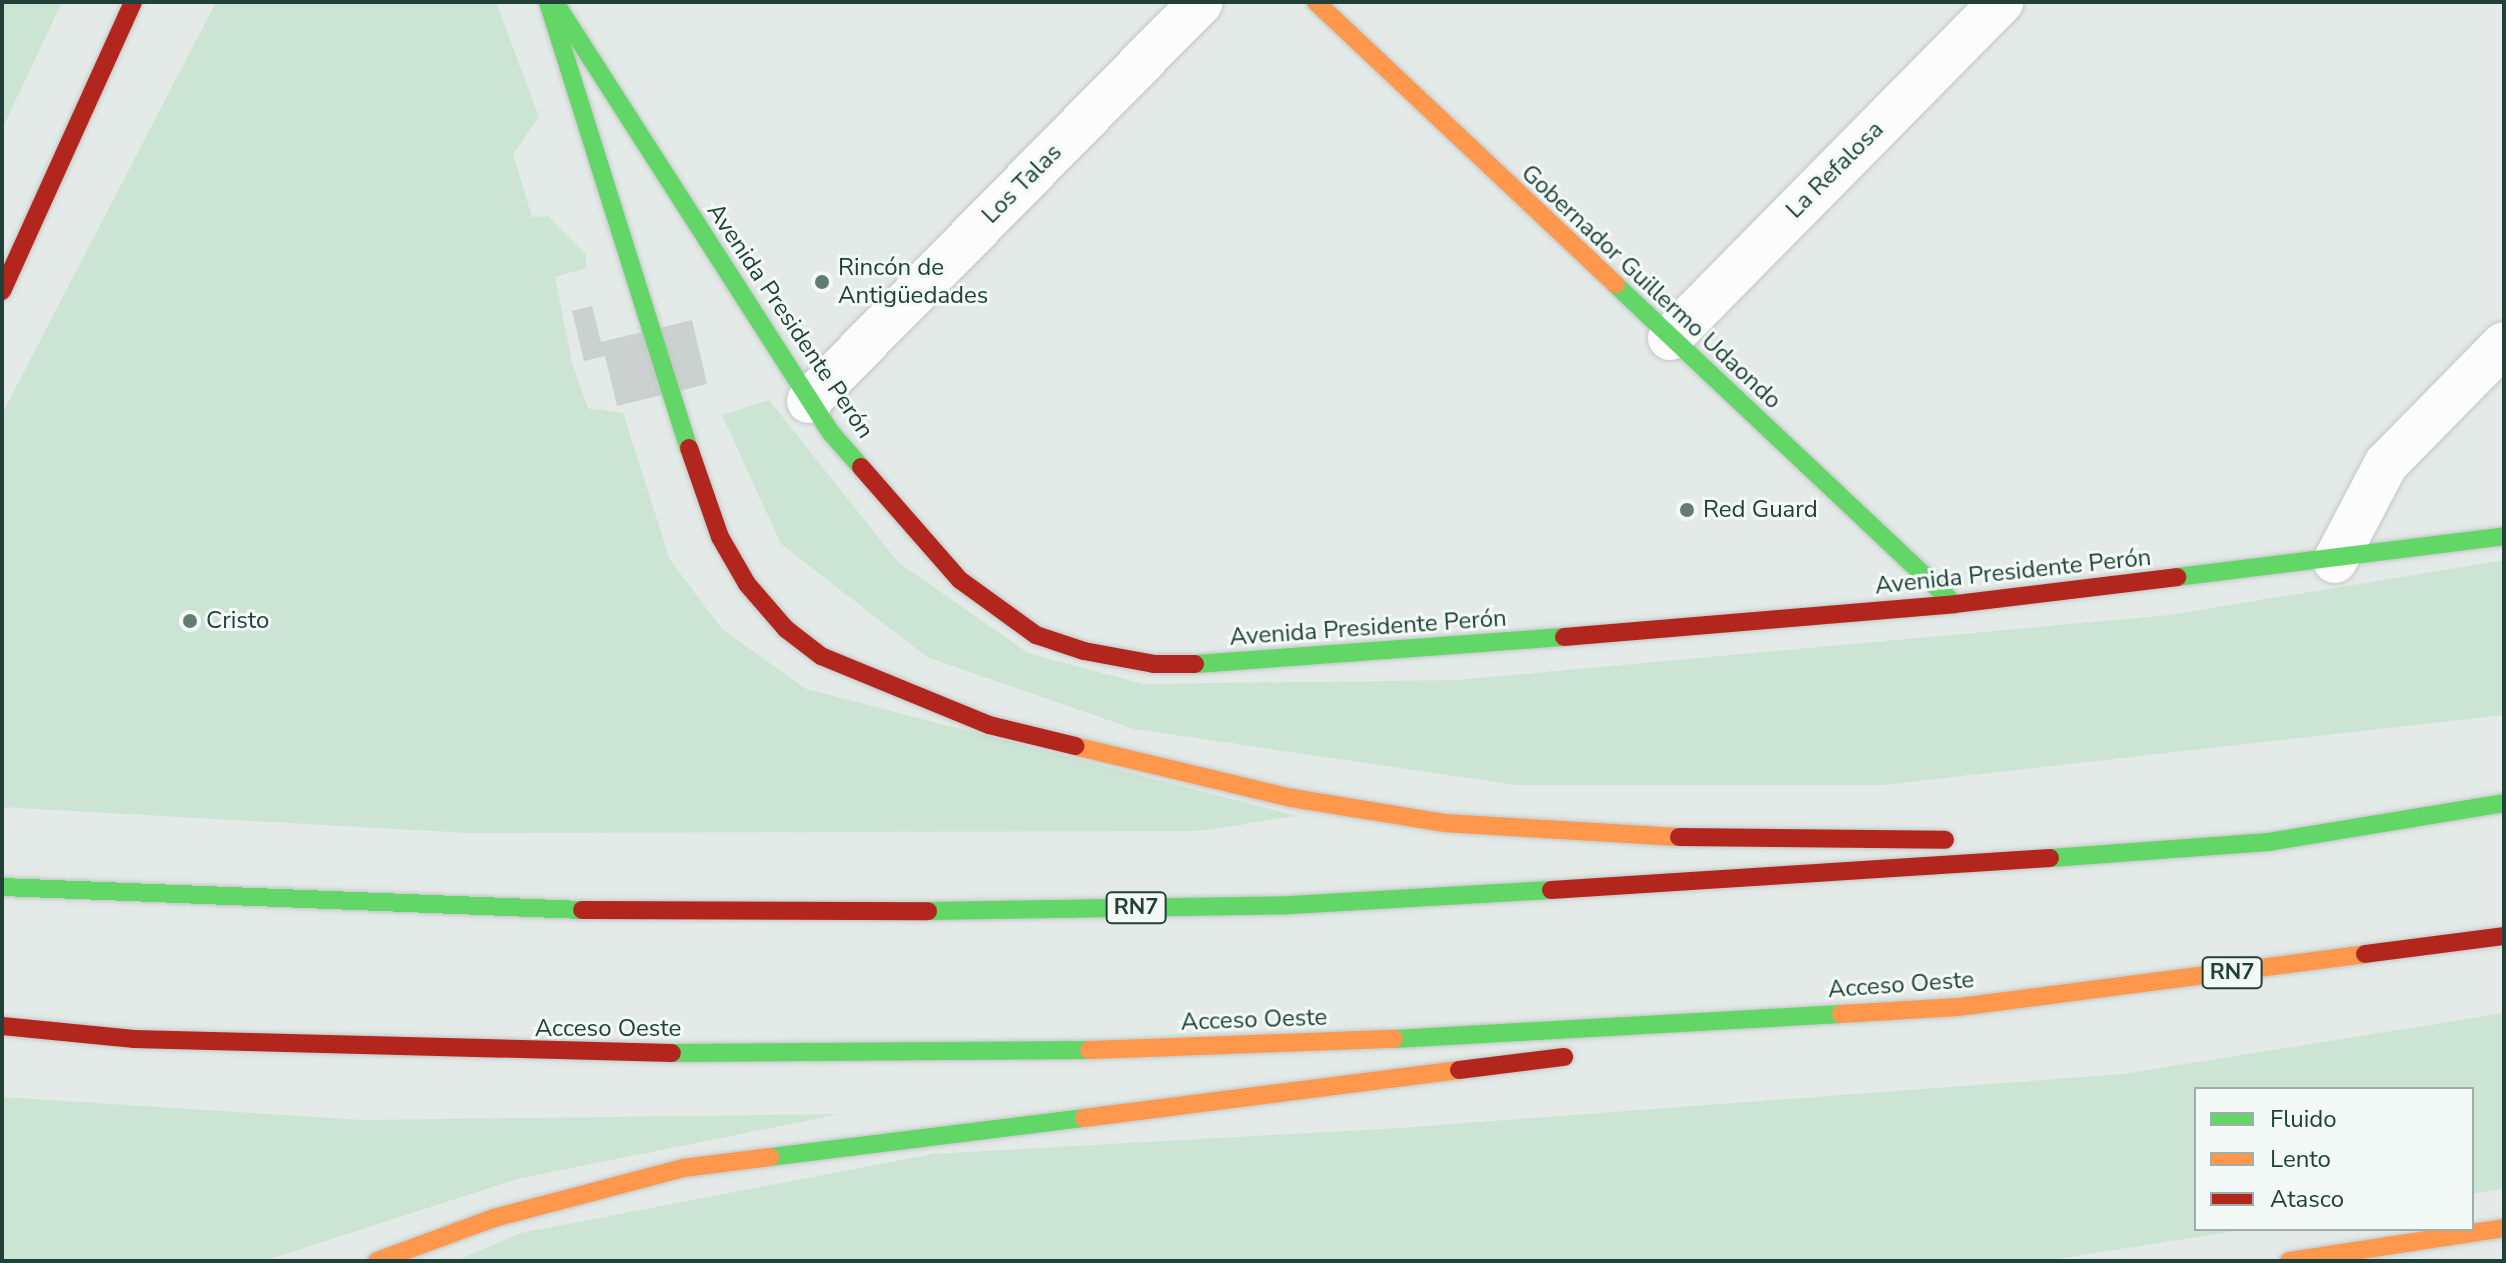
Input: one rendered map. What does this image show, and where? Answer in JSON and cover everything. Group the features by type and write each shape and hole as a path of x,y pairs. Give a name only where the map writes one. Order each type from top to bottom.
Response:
{"main road":[{"path":"2,291 133,2"},
{"path":"548,2 659,364 720,537 747,584 786,629 821,656 989,725 1292,798 1444,823 1626,837 1971,840"},
{"name":"Avenida Presidente Perón","path":"554,2 809,401 960,580 1036,635 1112,656 1154,664 1245,664 1955,604 2335,561 2504,536"},
{"name":"Gobernador Guillermo Udaondo","path":"1316,2 1955,604"},
{"name":"RN7","path":"2,887 421,907 743,914 1291,905 1786,877 2269,842 2504,803"},
{"path":"2018,840 2269,842"},
{"name":"Acceso Oeste","path":"2,1026 134,1039 491,1052 974,1054 1479,1036 1959,1007 2504,936"},
{"path":"1675,1043 1959,1007"},
{"path":"377,1261 494,1218 683,1168 1580,1055"},
{"path":"2289,1261 2504,1228"}],"street":[{"name":"Los Talas","path":"809,401 1201,2"},
{"name":"La Refalosa","path":"1670,338 2001,2"},
{"path":"2335,561 2386,464 2504,344"}],"green space":[{"path":"2,2 62,2 2,129"},
{"path":"216,2 496,2 539,117 513,154 532,217 548,216 586,254 586,268 555,277 572,363 588,408 623,413 670,560 722,629 806,689 1297,816 1198,831 467,833 2,807 2,414"},
{"path":"769,400 898,562 1028,653 1143,684 1457,680 2170,615 2504,560 2504,715 1883,785 1516,785 1134,729 927,657 781,544 722,415"},
{"path":"2504,1013 2504,1189 2474,1194 2474,1087 2194,1087 2194,1231 2236,1231 2043,1261 456,1261 521,1233 932,1154 1399,1128 2123,1074"},
{"path":"2,1097 363,1120 840,1114 517,1179 264,1261 2,1261"}],"building":[{"path":"592,306 601,342 692,320 707,384 617,406 605,356 584,361 572,311"}],"traffic: fast":[{"path":"548,2 689,448"},
{"path":"556,4 831,433 861,467"},
{"path":"1616,285 1955,604"},
{"path":"2177,577 2504,536"},
{"path":"1195,664 1564,637"},
{"path":"2050,858 2269,842 2504,803"},
{"path":"2,887 582,910"},
{"path":"928,911 1291,905 1551,890"},
{"path":"1394,1039 1841,1014"},
{"path":"672,1053 1089,1050"},
{"path":"770,1157 1084,1118"}],"traffic: slow":[{"path":"1316,2 1616,285"},
{"path":"1075,746 1292,798 1444,823 1679,837"},
{"path":"1841,1014 1959,1007 2365,954"},
{"path":"1089,1050 1394,1039"},
{"path":"1084,1118 1459,1070"},
{"path":"377,1261 494,1218 683,1168 770,1157"},
{"path":"2289,1261 2504,1228"}],"traffic: jam":[{"path":"2,291 133,2"},
{"path":"689,448 720,537 747,584 786,629 821,656 989,725 1075,746"},
{"path":"861,467 960,580 1036,635 1084,651 1154,664 1195,664"},
{"path":"1564,637 1955,604 2177,577"},
{"path":"1679,837 1945,840"},
{"path":"1551,890 2050,858"},
{"path":"582,910 928,911"},
{"path":"2365,954 2504,936"},
{"path":"2,1026 134,1039 672,1053"},
{"path":"1459,1070 1564,1057"}],"place":[{"name":"Rincón de Antigüedades","path":"822,282"},
{"name":"Red Guard","path":"1687,510"},
{"name":"Cristo","path":"190,621"}]}
